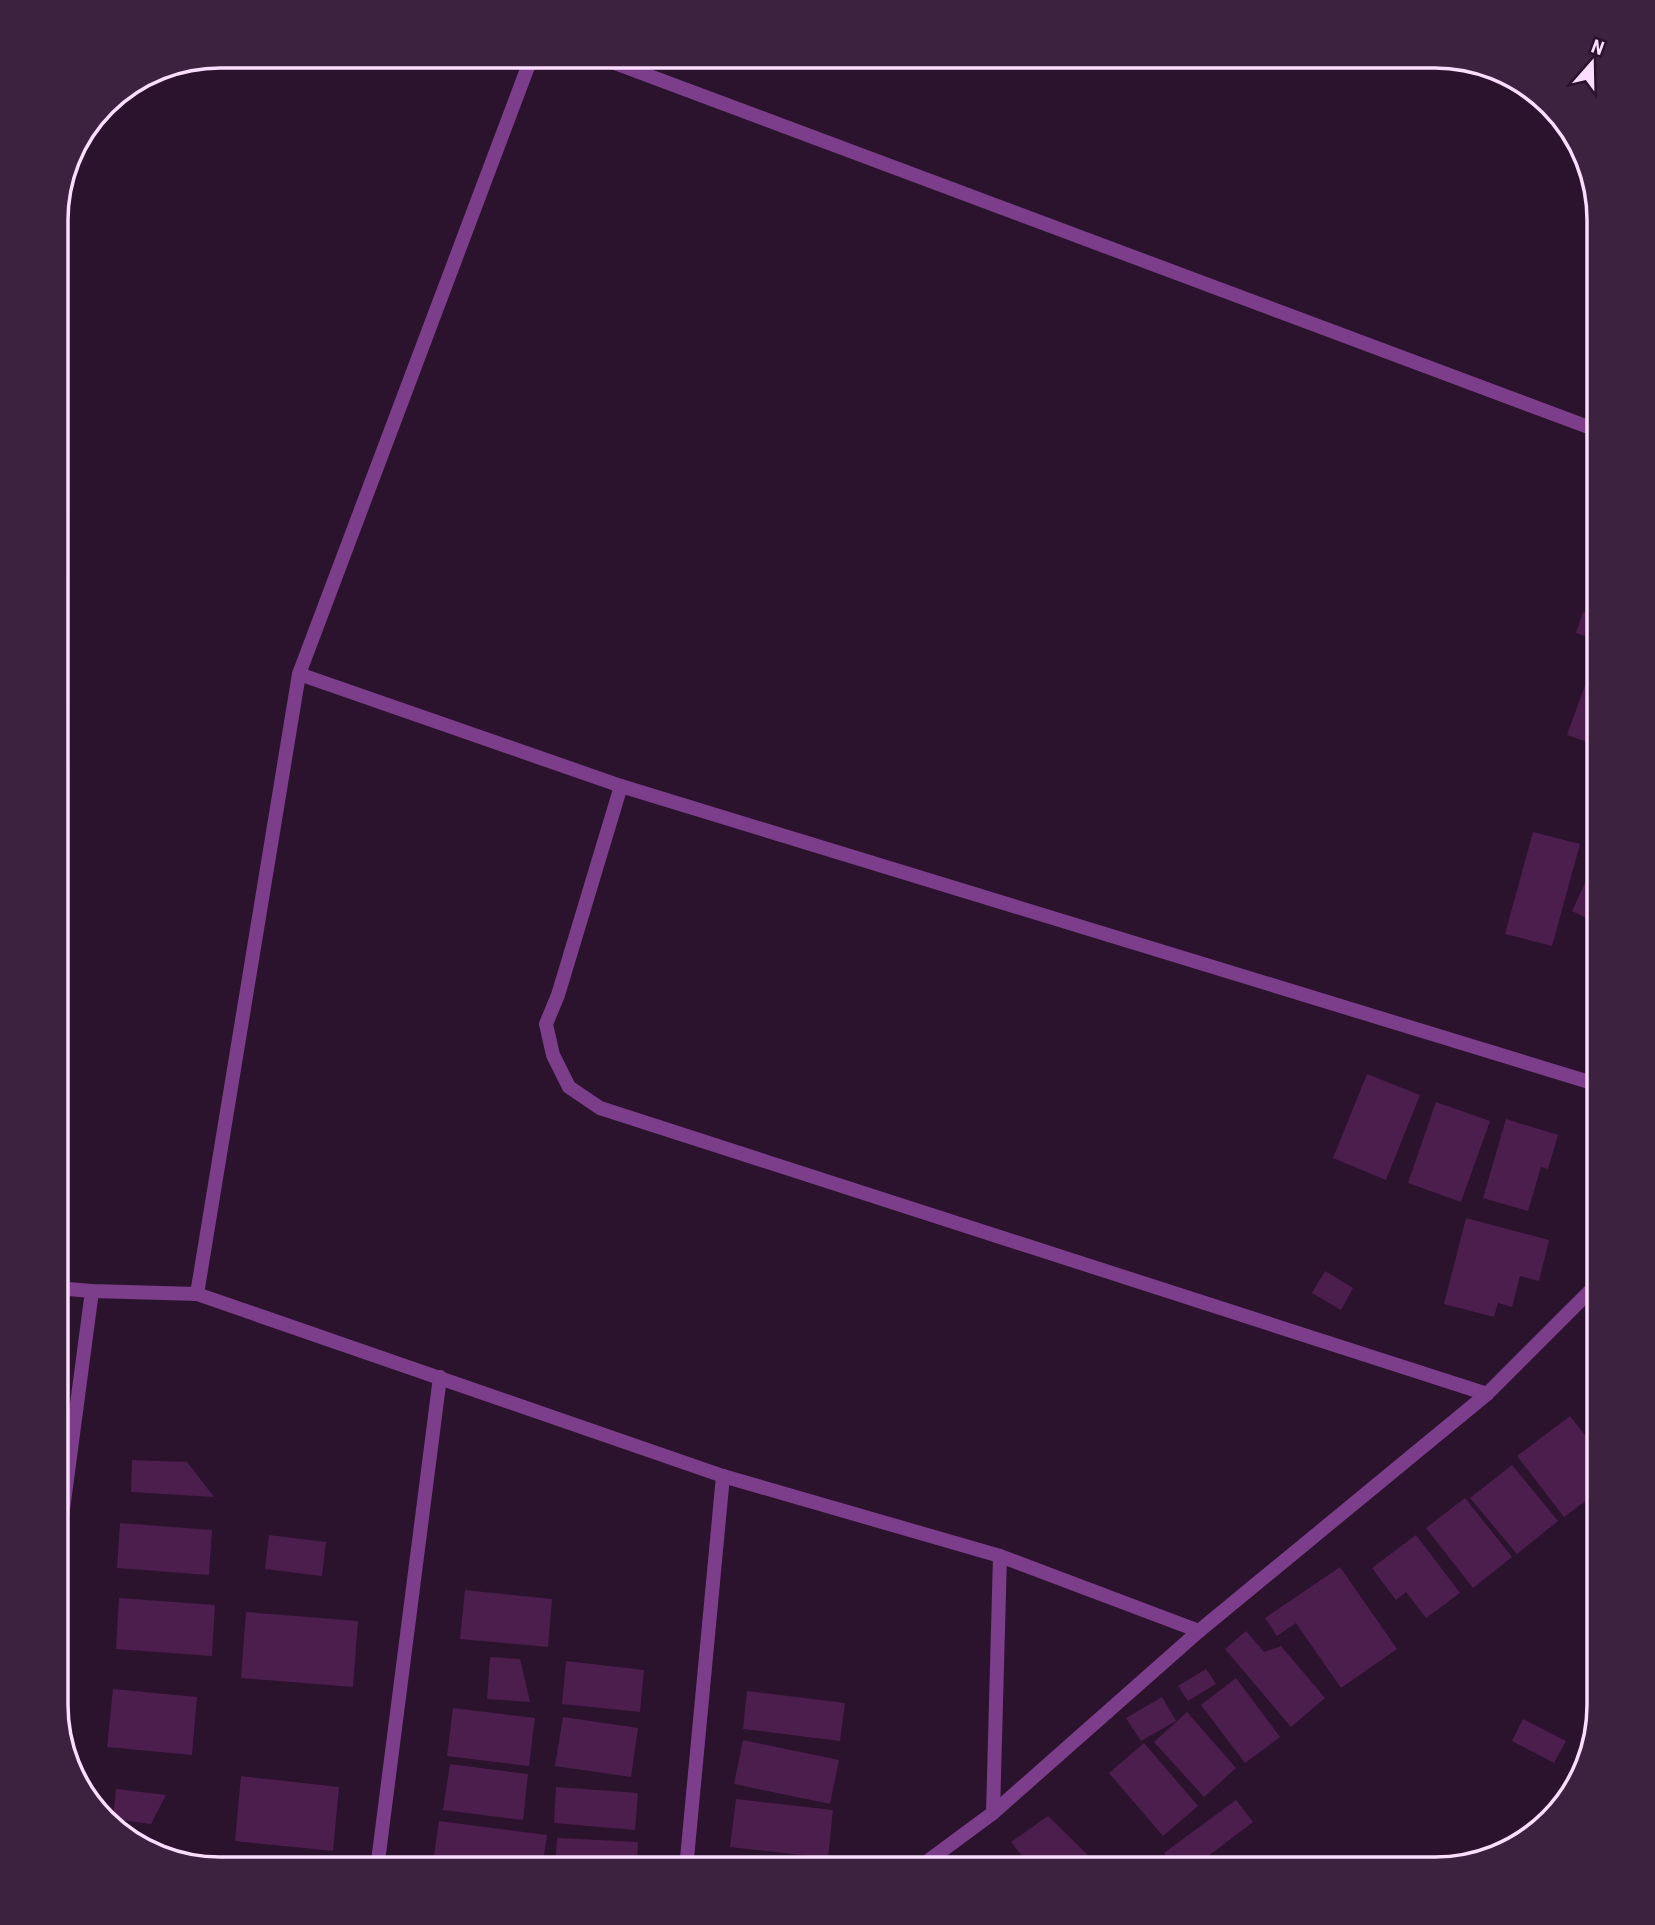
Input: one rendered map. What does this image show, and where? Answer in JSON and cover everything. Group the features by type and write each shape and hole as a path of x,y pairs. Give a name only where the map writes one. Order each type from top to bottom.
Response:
{"street":[{"path":"197,1294 299,674 527,68"},
{"path":"629,68 1587,426"},
{"path":"299,674 621,786 1587,1080"},
{"path":"621,786 558,995 546,1024 553,1055 569,1087 600,1108 1487,1394"},
{"path":"68,1289 197,1294 723,1476 1000,1556 1199,1631"},
{"path":"68,1470 92,1291"},
{"path":"933,1857 993,1813 1199,1631 1487,1394 1587,1294"},
{"path":"379,1857 440,1377"},
{"path":"687,1857 723,1476"},
{"path":"993,1813 1000,1556"}],"building":[{"path":"1583,612 1587,613 1587,637 1576,633"},
{"path":"1587,680 1587,742 1567,735"},
{"path":"1533,832 1580,844 1552,946 1505,934"},
{"path":"1587,879 1587,918 1572,911"},
{"path":"1367,1074 1420,1095 1386,1180 1333,1158"},
{"path":"1436,1102 1490,1121 1461,1202 1408,1183"},
{"path":"1506,1119 1558,1135 1548,1169 1541,1167 1528,1211 1483,1198"},
{"path":"1466,1218 1549,1240 1539,1281 1520,1276 1512,1307 1498,1303 1494,1317 1444,1304"},
{"path":"1325,1271 1353,1288 1341,1310 1312,1293"},
{"path":"1570,1416 1587,1438 1587,1500 1564,1517 1517,1456"},
{"path":"132,1460 187,1462 214,1497 131,1492"},
{"path":"1512,1465 1558,1521 1517,1554 1470,1498"},
{"path":"1465,1498 1512,1557 1473,1588 1426,1528"},
{"path":"120,1523 212,1530 209,1575 117,1568"},
{"path":"269,1535 326,1542 322,1576 265,1569"},
{"path":"1416,1535 1460,1593 1426,1618 1406,1592 1396,1600 1372,1568"},
{"path":"1340,1567 1397,1649 1341,1688 1296,1623 1277,1636 1265,1618"},
{"path":"465,1590 552,1599 548,1647 460,1639"},
{"path":"119,1598 215,1605 212,1656 116,1649"},
{"path":"246,1612 358,1621 353,1687 241,1678"},
{"path":"1246,1631 1264,1652 1281,1646 1325,1698 1291,1727 1225,1649"},
{"path":"490,1657 520,1659 530,1702 487,1699"},
{"path":"566,1661 644,1670 640,1712 562,1704"},
{"path":"1206,1669 1216,1684 1188,1701 1178,1686"},
{"path":"1236,1678 1280,1737 1245,1763 1201,1705"},
{"path":"113,1689 197,1697 192,1755 107,1747"},
{"path":"747,1691 845,1703 840,1741 743,1729"},
{"path":"1162,1697 1176,1721 1141,1741 1126,1718"},
{"path":"453,1708 535,1718 529,1766 447,1756"},
{"path":"1187,1712 1236,1768 1204,1797 1154,1742"},
{"path":"563,1717 638,1728 631,1777 555,1766"},
{"path":"1523,1719 1566,1741 1554,1763 1512,1741"},
{"path":"743,1740 839,1760 830,1804 734,1784"},
{"path":"1144,1743 1198,1806 1163,1836 1109,1773"},
{"path":"450,1764 528,1774 523,1820 443,1810"},
{"path":"241,1776 339,1787 333,1851 235,1841"},
{"path":"556,1787 638,1793 635,1830 554,1823"},
{"path":"116,1789 166,1795 151,1824 123,1820 114,1813"},
{"path":"736,1799 833,1810 828,1857 730,1847"},
{"path":"1236,1800 1253,1822 1207,1857 1167,1857 1164,1853"},
{"path":"1048,1816 1090,1857 1023,1857 1011,1842"},
{"path":"439,1821 547,1835 544,1857 434,1857"},
{"path":"557,1838 638,1842 637,1857 556,1857"}]}
